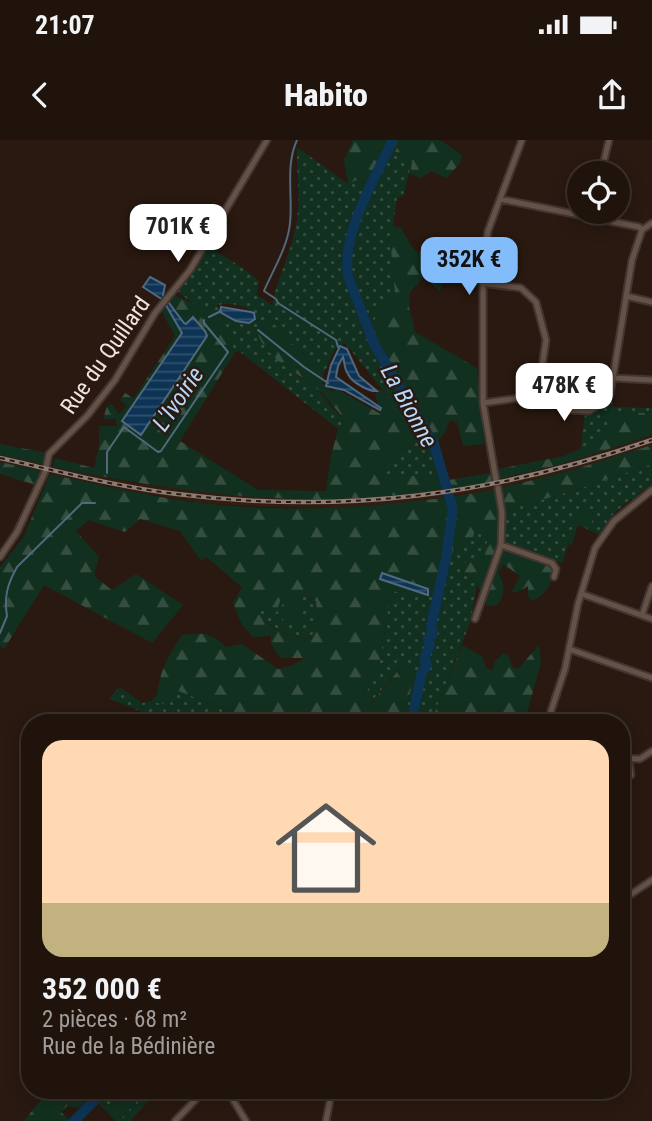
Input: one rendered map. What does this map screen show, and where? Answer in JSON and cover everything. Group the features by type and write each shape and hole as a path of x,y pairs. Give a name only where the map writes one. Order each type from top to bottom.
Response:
{"street":[{"name":"Rue du Quillard","path":"0,557 17,532 45,472 50,454 100,401 163,303 190,270 267,140"},
{"path":"496,480 483,403 482,284 485,240 522,140"},
{"path":"604,161 609,140"},
{"path":"500,199 642,229"},
{"path":"483,403 541,395 569,411 589,411 602,403 610,394 632,260 642,229 652,223"},
{"path":"482,284 521,288 537,302 546,340 541,367 541,395"},
{"path":"626,296 652,302"},
{"path":"613,378 652,380"},
{"path":"475,619 501,545 502,513 498,488"},
{"path":"552,714 595,548 623,512 652,490"},
{"path":"501,545 552,563 556,569 554,577"},
{"path":"642,615 652,586"},
{"path":"582,594 652,619"},
{"path":"569,649 652,678"},
{"path":"630,760 640,759 652,751"},
{"path":"630,768 631,775"},
{"path":"630,895 652,880"},
{"path":"175,1121 196,1099"},
{"path":"233,1099 246,1121"},
{"path":"326,1121 331,1099"}],"shaded area":[{"path":"652,435 652,445 624,455 501,488 499,479 562,464"},
{"path":"0,455 43,464 41,471 0,462"},
{"path":"53,467 132,483 213,493 347,498 492,482 494,490 403,503 333,508 264,507 203,503 129,491 50,474"}],"green space":[{"path":"353,140 385,140 382,145 387,152 369,188 359,179 348,184 344,160"},
{"path":"385,140 401,140 395,152 412,162 403,196 397,198 391,241 406,323 377,338 427,426 426,444 435,452 443,477 390,477 386,473 392,456 406,449 385,393 345,343 335,349 323,375 270,320 295,374 316,387 332,408 349,423 338,429 239,351 235,352 222,326 224,316 236,321 255,319 256,315 252,311 241,306 223,304 212,307 208,315 178,292 209,247 259,281 257,295 272,305 297,219 297,147 348,184 359,179 369,188 379,166"},
{"path":"401,140 440,140 462,155 460,163 447,178 431,171 421,178 410,174 412,162 395,152"},
{"path":"389,226 401,227 418,252 448,259 440,292 431,282 429,271 410,292 409,307 415,332 477,368 484,444 463,446 457,422 450,420 436,444 426,444 427,426 377,338 374,326 376,316 392,301 395,293"},
{"path":"174,295 208,314 212,307 216,306 224,316 222,326 235,352 180,441 258,490 326,491 338,429 348,423 318,390 282,364 262,343 258,334 261,327 270,320 323,375 323,383 331,391 338,390 381,414 375,395 380,389 392,401 407,423 411,440 405,448 392,456 386,473 389,476 431,476 449,480 490,473 492,482 377,497 275,498 179,489 53,467 55,458 94,468 99,447 99,426 117,426 116,419 103,419 107,406 111,404 119,414 127,406 120,400 125,393 134,398 175,336 161,310"},
{"path":"612,401 613,407 652,408 652,431 580,452 585,415 599,410"},
{"path":"612,411 644,413 649,419 652,417 652,435 562,464 499,479 498,469 564,456 603,439"},
{"path":"0,444 47,453 43,464 0,455"},
{"path":"652,445 652,464 504,511 501,488 569,471"},
{"path":"0,462 41,471 36,485 0,474"},
{"path":"652,464 652,488 637,494 638,497 633,501 631,499 613,514 599,536 592,525 592,515 581,508 562,563 512,547 503,540 504,511"},
{"path":"50,474 126,490 238,507 349,507 494,490 499,513 496,548 550,564 554,569 548,588 533,601 528,596 528,586 511,593 520,576 503,564 498,573 503,585 502,597 497,605 487,606 477,584 462,573 460,563 484,562 488,535 477,524 472,540 454,546 449,566 425,597 391,591 380,659 365,696 372,702 401,667 416,670 406,708 410,714 231,714 232,712 176,690 163,704 157,703 164,667 182,635 206,635 226,647 242,644 278,669 307,658 280,658 271,644 271,636 253,637 242,625 233,603 242,587 206,557 201,561 180,531 140,519 125,532 89,520 76,531 99,557 94,576 112,590 136,574 183,605 152,643 44,585 4,649 0,646 0,567 23,538","holes":["303,595 316,601 318,625 310,639 294,636 270,625 261,614 259,606 266,605 269,613 276,613 281,598"]},
{"path":"587,508 598,534 578,525 569,546 577,509"},
{"path":"477,523 488,535 484,562 461,563 462,573 477,584 470,623 434,714 410,714 406,708 416,671 400,667 371,702 365,696 380,659 391,591 449,567 454,546"},
{"path":"284,593 300,593 299,623 283,623"},
{"path":"303,595 316,601 318,625 310,639 270,625 260,614 258,606 280,598"},
{"path":"462,645 482,656 486,668 493,670 494,662 504,653 508,655 513,668 518,669 539,645 541,663 527,714 434,714"},
{"path":"119,687 142,703 152,701 157,694 157,703 176,690 232,712 148,714 109,699"},
{"path":"42,1099 88,1099 79,1108 67,1106 61,1112 71,1121 24,1121"},
{"path":"102,1099 151,1099 130,1121 116,1121 98,1103"},
{"path":"117,1099 134,1099 137,1102 119,1121 107,1110"}],"water":[{"path":"150,277 165,285 163,295 184,323 193,317 207,336 141,435 122,421 182,333 163,300 143,287"},
{"path":"221,307 254,313 255,319 249,323 236,321 220,312"},
{"path":"340,346 347,349 359,376 377,391 353,381 346,370 343,357 336,377 381,408 380,410 344,390 326,386 331,365"},
{"path":"382,573 428,589 428,595 380,579"}],"waterway":[{"name":"L'Ivoirie","path":"297,140 290,171 289,232 264,291 336,340 338,347"},
{"name":"La Bionne","path":"393,140 361,206 347,260 348,276 374,344 434,444 453,509 446,558 431,626 433,633 428,639 430,645 424,659 427,665 422,672 413,714"},
{"name":"L'Ivoirie","path":"209,317 221,311"},
{"name":"L'Ivoirie","path":"107,473 107,452 124,427 158,452 161,451 228,352 204,320"},
{"path":"258,330 328,383"},
{"name":"L'Ivoirie","path":"0,633 7,616 7,591 17,567 82,503 95,503"},
{"name":"La Bionne","path":"74,1121 96,1099"}],"railway":[{"path":"0,458 110,483 177,494 239,500 359,501 418,496 534,475 652,440"}]}
